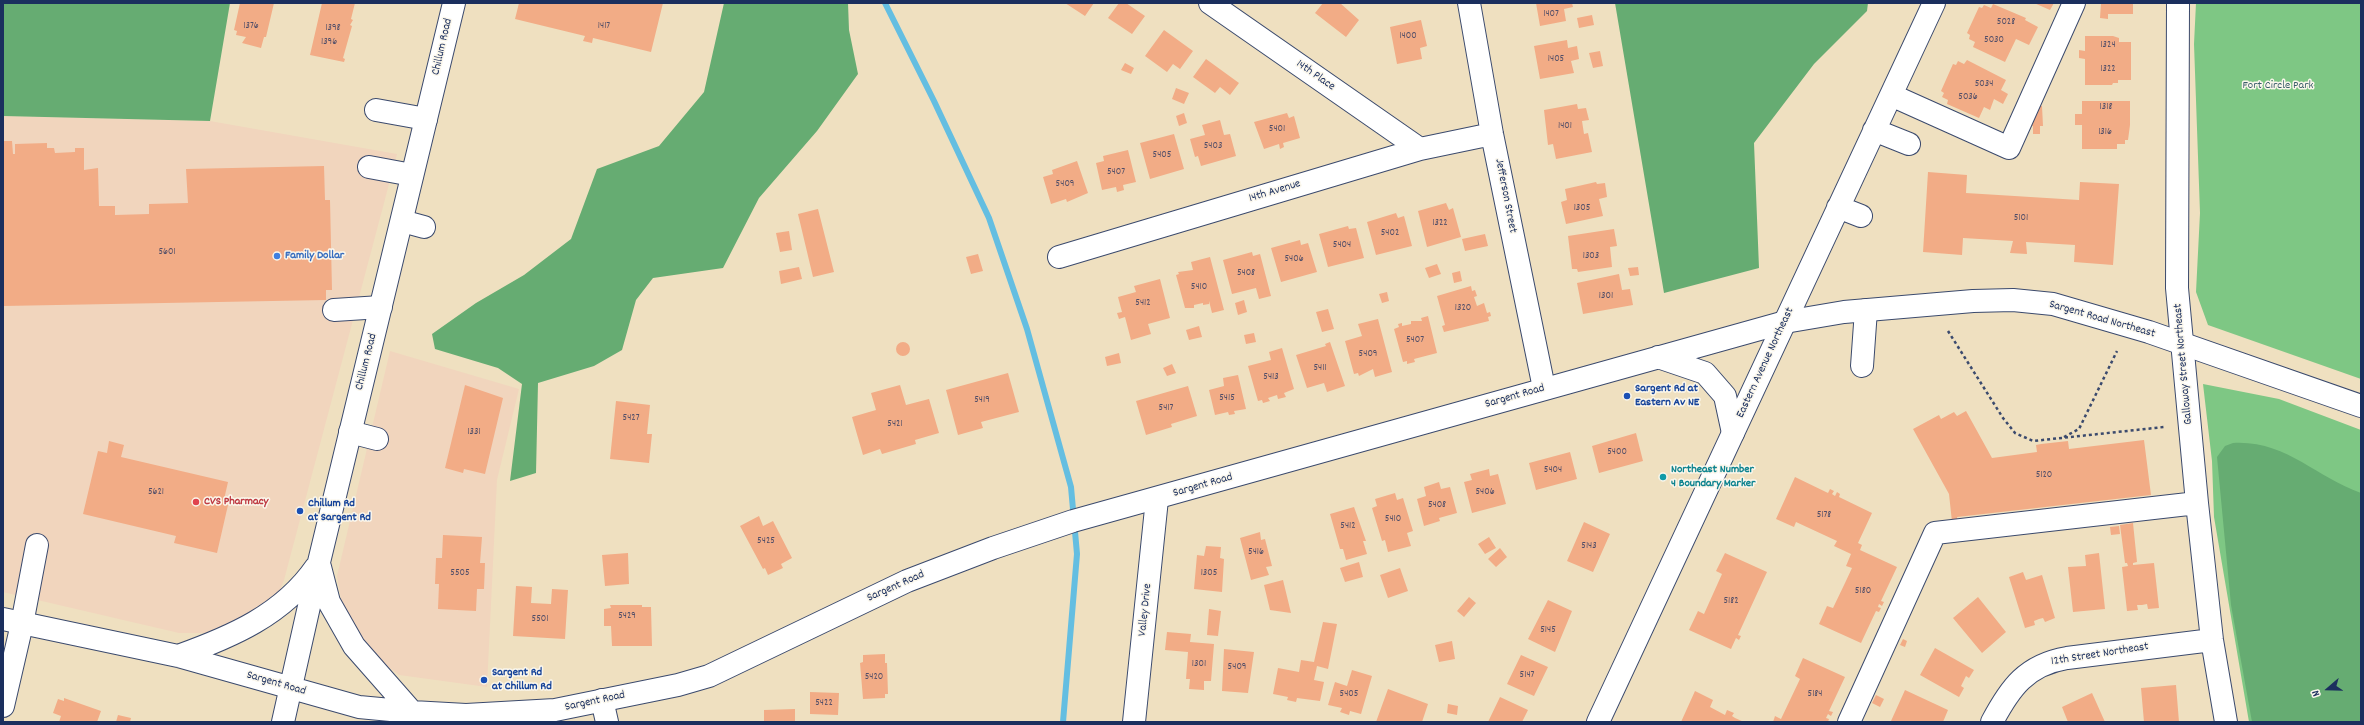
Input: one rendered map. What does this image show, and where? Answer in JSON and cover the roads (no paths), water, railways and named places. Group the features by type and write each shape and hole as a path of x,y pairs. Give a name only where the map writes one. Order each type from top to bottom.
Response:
{"main road":[{"name":"Chillum Road","path":"283,722 318,562 454,3"},
{"name":"14th Place","path":"1210,3 1420,149"},
{"name":"Jefferson Street","path":"1469,3 1492,134 1544,388"},
{"name":"Eastern Avenue Northeast","path":"1602,721 1733,433 1934,3"},
{"path":"1891,95 2009,148 2074,3"},
{"name":"Galloway Street Northeast","path":"2178,3 2177,288 2196,503 2212,640 2226,722"},
{"path":"376,110 426,119"},
{"path":"1874,130 1909,144"},
{"name":"14th Avenue","path":"1059,257 1420,149 1492,134"},
{"path":"369,166 412,175"},
{"path":"1838,207 1861,216"},
{"path":"402,221 424,227"},
{"name":"Sargent Road Northeast","path":"1785,322 1866,310 1993,299 2033,301 2063,306 2182,344 2361,406"},
{"path":"334,310 381,307"},
{"path":"1862,366 1866,310"},
{"name":"Sargent Road","path":"13,622 178,656 359,707 412,712 466,714 523,713 574,707 678,685 709,676 906,581 993,548 1073,522 1544,388 1785,322"},
{"path":"1658,357 1705,373 1725,396 1733,433"},
{"path":"350,432 377,439"},
{"name":"Valley Drive","path":"1134,722 1157,499"},
{"path":"1849,722 1935,533 2196,503"},
{"path":"3,706 13,622 38,545"},
{"path":"178,656 216,642 245,629 271,612 304,585 318,562"},
{"path":"318,562 329,602 354,646 412,712"},
{"name":"12th Street Northeast","path":"1992,722 2005,697 2014,685 2032,670 2052,661 2212,640"},
{"path":"602,700 607,722"}],"waterway":[{"path":"885,3 934,101 989,218 1027,329 1071,487 1077,554 1063,722"}],"place":[{"name":"Family Dollar","path":"277,256"},
{"name":"Sargent Rd at Eastern Av NE","path":"1627,396"},
{"name":"Northeast Number 4 Boundary Marker","path":"1663,477"},
{"name":"CVS Pharmacy","path":"196,502"},
{"name":"Chillum Rd at Sargent Rd","path":"300,511"},
{"name":"Sargent Rd at Chillum Rd","path":"484,680"}],"park label":[{"name":"Fort Circle Park","path":"2278,86"}]}
